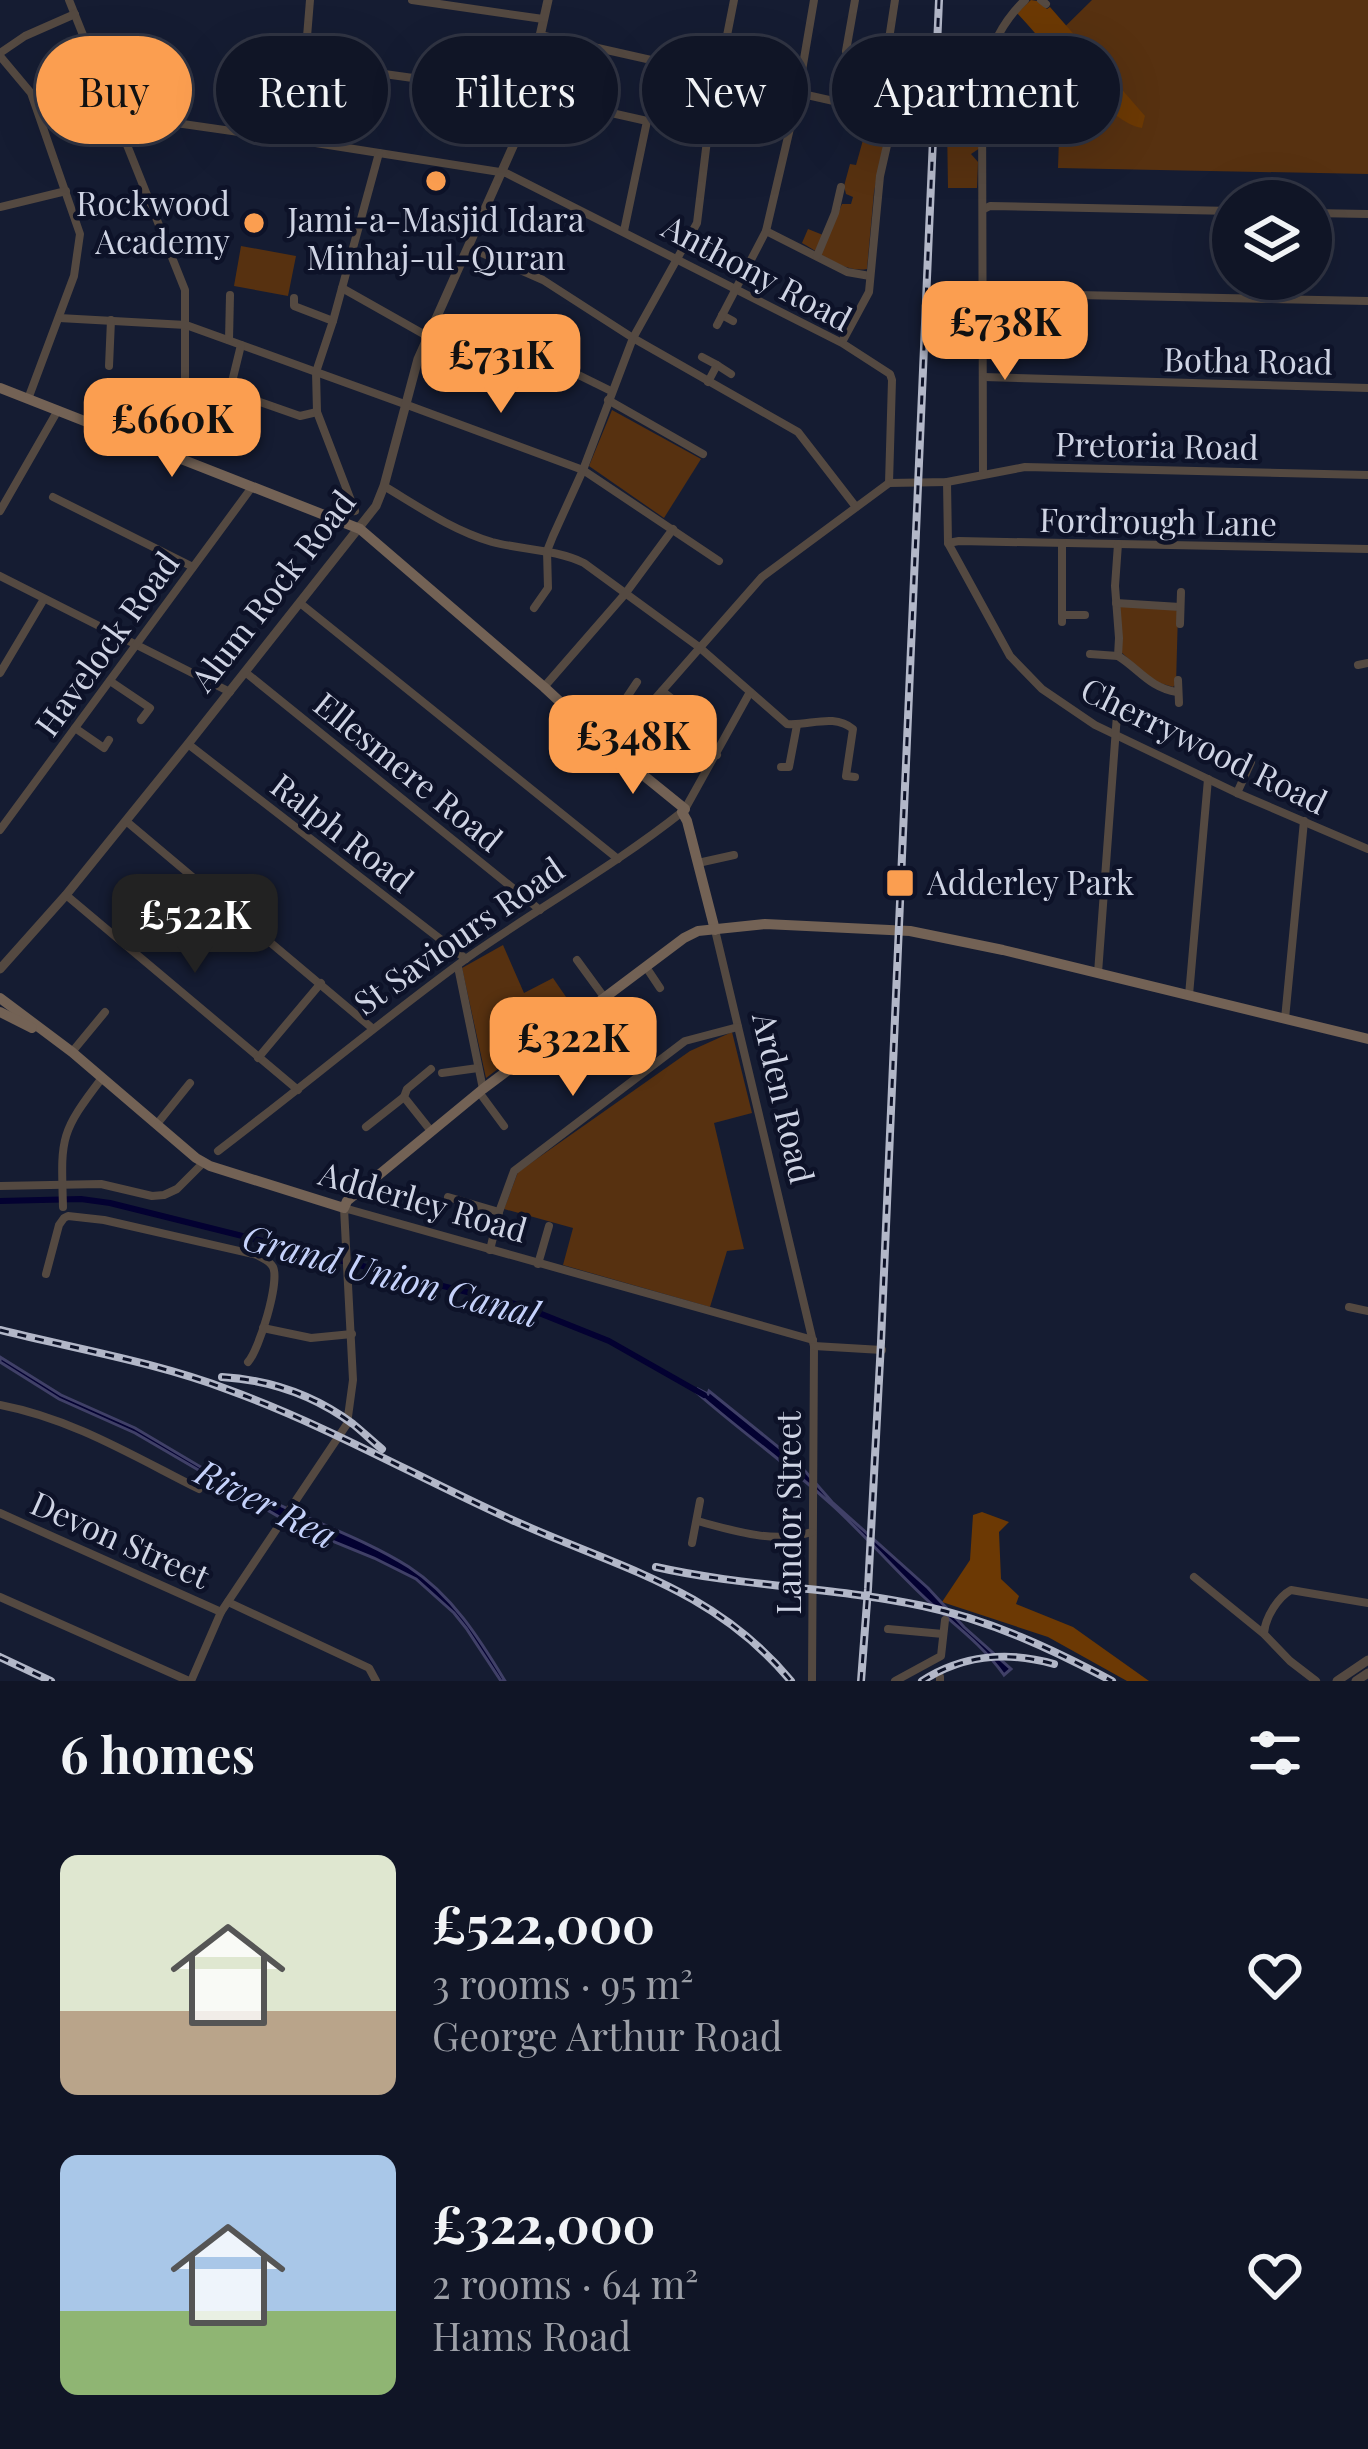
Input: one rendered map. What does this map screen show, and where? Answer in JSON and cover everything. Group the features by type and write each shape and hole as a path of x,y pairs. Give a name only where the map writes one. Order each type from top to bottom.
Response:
{"main road":[{"path":"1,390 360,529 683,811"},
{"name":"Arden Road","path":"683,811 715,930"},
{"path":"344,1208 481,1090 604,997 671,948 715,930 765,924 910,931 1368,1039"},
{"name":"Adderley Road","path":"0,998 203,1162 344,1208"},
{"name":"Adderley Road","path":"0,1012 56,1041"}],"street":[{"path":"69,0 84,36"},
{"path":"308,36 310,0"},
{"path":"412,0 543,19"},
{"name":"Alum Rock Road","path":"540,34 548,0"},
{"path":"728,36 734,0"},
{"path":"808,36 814,0"},
{"path":"849,36 855,0"},
{"path":"889,36 895,0"},
{"path":"998,36 1025,0"},
{"path":"28,399 74,276 80,244 31,93 0,55 25,36 75,14"},
{"path":"540,34 642,58"},
{"path":"618,115 646,121 624,231"},
{"path":"126,144 185,290 185,378 161,451"},
{"name":"Anthony Road","path":"322,144 502,171 842,343 892,380 892,482"},
{"name":"Alum Rock Road","path":"0,974 376,506 428,336 514,144"},
{"path":"536,600 548,588 548,551 633,338 697,223 707,144"},
{"path":"717,325 766,231 786,144"},
{"path":"842,343 869,292 887,144"},
{"path":"982,473 984,144"},
{"path":"355,511 317,412 316,372 379,153"},
{"path":"817,256 844,200 841,187"},
{"path":"0,207 66,190"},
{"path":"983,210 990,206 1212,211"},
{"path":"1332,213 1368,214"},
{"path":"766,231 847,272 870,276"},
{"path":"468,247 543,280 633,338 798,432 856,507"},
{"path":"342,288 428,336"},
{"path":"984,293 1368,302"},
{"path":"229,340 230,295"},
{"path":"294,298 295,306 333,320"},
{"path":"722,315 733,320"},
{"path":"59,318 186,325 405,404 583,470 719,561"},
{"path":"109,366 111,320"},
{"path":"539,369 553,340"},
{"path":"230,390 241,345"},
{"path":"702,357 731,374"},
{"path":"544,358 703,454"},
{"path":"708,382 716,365"},
{"name":"Botha Road","path":"983,377 1368,388"},
{"path":"260,402 300,416 317,412"},
{"path":"0,511 58,410"},
{"name":"Pretoria Road","path":"892,482 944,482 1025,466 1368,475"},
{"path":"611,748 763,577 892,482"},
{"name":"Cherrywood Road","path":"944,482 948,544 997,634 1024,672 1059,703 1116,736 1368,849"},
{"path":"384,486 475,536 571,556 584,563 699,647 787,724 843,721 853,729 846,776 855,777"},
{"name":"Havelock Road","path":"0,830 252,487"},
{"path":"53,496 193,568"},
{"path":"544,687 625,594 673,529"},
{"path":"1062,543 1062,619 1085,616"},
{"name":"Fordrough Lane","path":"948,544 1368,549"},
{"path":"1118,544 1118,656"},
{"path":"0,576 230,692"},
{"path":"1180,592 1180,624"},
{"path":"0,673 44,598"},
{"path":"300,603 618,859"},
{"path":"1116,603 1180,608"},
{"path":"1090,655 1118,656 1162,690 1177,692"},
{"name":"Ellesmere Road","path":"245,672 540,910"},
{"path":"1178,680 1179,704"},
{"path":"110,681 150,708 141,720"},
{"path":"637,682 625,700 642,715"},
{"path":"662,691 690,713"},
{"name":"St Saviours Road","path":"218,1150 462,962 683,811 750,692"},
{"path":"1097,974 1118,701"},
{"path":"782,767 789,767 796,725"},
{"path":"75,728 103,748"},
{"path":"691,738 717,754"},
{"name":"Ralph Road","path":"188,744 462,962"},
{"path":"1237,793 1251,762"},
{"path":"1189,996 1208,779"},
{"path":"126,821 372,1028"},
{"path":"1285,1020 1304,821"},
{"path":"698,863 734,854"},
{"path":"66,895 298,1090"},
{"name":"Arden Road","path":"715,930 813,1343"},
{"path":"578,960 604,997"},
{"path":"462,962 481,1090 504,1126"},
{"path":"646,967 660,982"},
{"path":"259,1058 321,983"},
{"path":"72,1052 105,1012"},
{"path":"489,1250 514,1171 685,1041 738,1027"},
{"path":"442,1073 478,1068"},
{"path":"366,1127 431,1069"},
{"path":"64,1208 62,1148 69,1122 102,1078"},
{"path":"157,1124 190,1083"},
{"path":"404,1097 431,1131"},
{"path":"0,1186 100,1184 164,1195 177,1190 203,1162"},
{"path":"448,1197 499,1212"},
{"path":"0,1598 190,1681 221,1612 347,1424 353,1380 344,1208"},
{"name":"Adderley Road","path":"344,1208 813,1343 882,1350"},
{"path":"46,1274 59,1225 68,1216 238,1250 268,1261 274,1286 258,1348 248,1362"},
{"path":"538,1264 549,1226"},
{"path":"1349,1307 1368,1311"},
{"path":"263,1328 310,1338 352,1334"},
{"name":"Landor Street","path":"812,1681 813,1343"},
{"path":"0,1405 86,1430 199,1490"},
{"path":"692,1543 700,1501"},
{"name":"Devon Street","path":"0,1513 221,1612"},
{"path":"697,1521 747,1534 792,1538 812,1532"},
{"path":"1194,1577 1312,1681"},
{"path":"1264,1634 1272,1611 1291,1590 1368,1603"},
{"path":"228,1602 368,1668 376,1681"},
{"path":"940,1676 937,1658 945,1620"},
{"path":"888,1629 944,1634"},
{"path":"895,1681 937,1658"},
{"path":"1339,1680 1368,1660"},
{"path":"1356,1681 1368,1673"}],"shaded area":[{"path":"1031,0 1037,1 1050,7 1075,36 1038,36 1017,13"},
{"path":"1092,0 1368,0 1368,174 1058,168 1059,144 1120,144 1120,36 1055,36"},
{"path":"1120,87 1145,116 1142,128 1120,118"},
{"path":"862,144 883,144 867,269 833,262 802,243 808,229 828,237 842,204 851,204 853,197 844,186 850,164 856,165"},
{"path":"947,144 980,144 971,154 978,162 977,188 948,188"},
{"path":"241,246 296,256 288,296 234,286"},
{"path":"612,410 701,459 664,518 589,466"},
{"path":"1119,608 1178,612 1173,687 1153,681 1121,652"},
{"path":"503,945 524,993 553,978 575,1010 486,1078 462,968"},
{"path":"732,1032 752,1113 714,1123 744,1249 727,1251 710,1307 563,1265 573,1228 504,1209 518,1172 690,1051"},
{"path":"982,1512 1009,1522 999,1532 1001,1579 1019,1596 1016,1604 1073,1627 1149,1681 1127,1681 1048,1637 942,1602 970,1560 973,1515"}],"water":[{"name":"River Rea","path":"0,1357 61,1395 135,1428 226,1482 351,1536 409,1567 451,1604 505,1681 454,1613 416,1579 293,1525 135,1433 59,1399 0,1362"},
{"path":"698,1389 709,1391 798,1463 832,1502 1011,1669 1004,1675 844,1516"}],"waterway":[{"name":"Grand Union Canal","path":"0,1201 110,1203 519,1305 609,1341 704,1395"}],"railway":[{"path":"861,1681 881,1342 939,0"},
{"path":"0,1330 173,1371 301,1419 696,1601 761,1649 791,1681"},
{"path":"222,1377 307,1397 353,1424 382,1449"},
{"path":"656,1567 948,1612 1020,1637 1112,1681"},
{"path":"0,1657 51,1681"},
{"path":"922,1681 953,1666 986,1658 1054,1664"}],"place":[{"name":"Jami-a-Masjid Idara Minhaj-ul-Quran","path":"436,181"},
{"name":"Rockwood Academy","path":"254,223"},
{"name":"Adderley Park","path":"900,883"}]}
